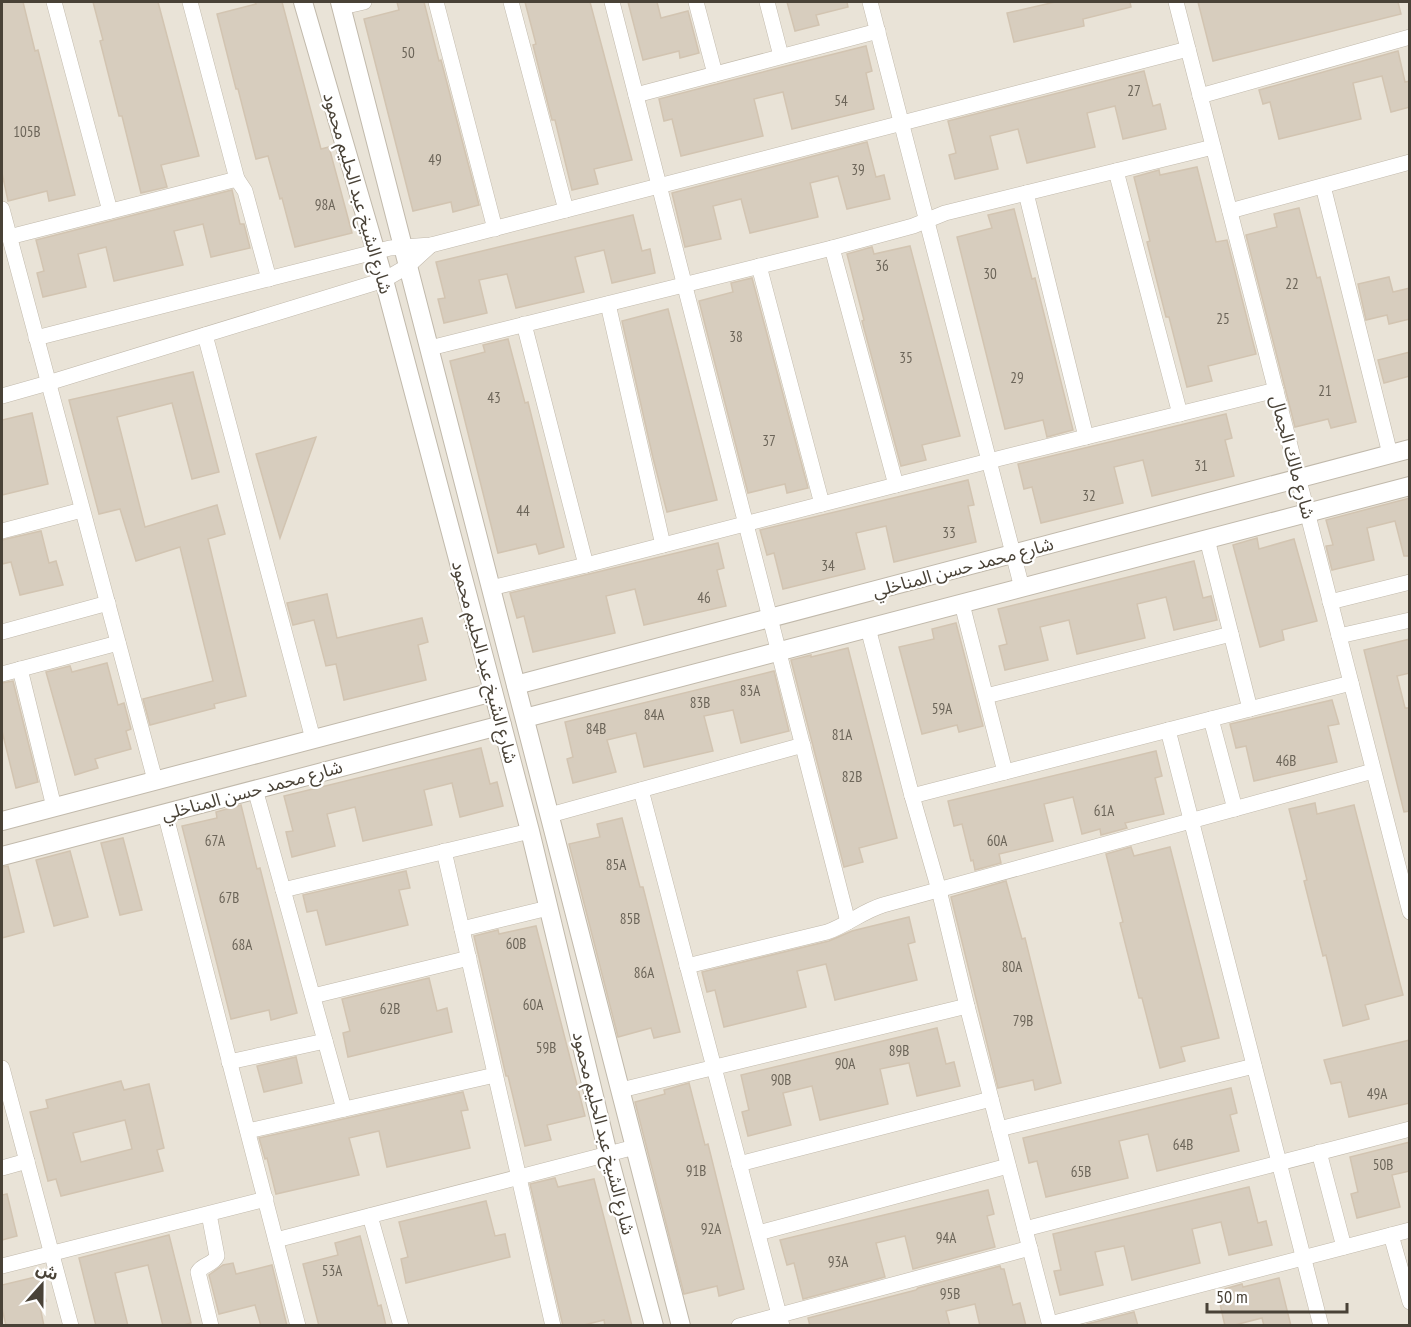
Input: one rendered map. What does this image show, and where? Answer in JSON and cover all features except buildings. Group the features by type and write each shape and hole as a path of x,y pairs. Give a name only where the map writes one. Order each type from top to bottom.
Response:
{"street":[{"path":"54,2 110,211"},
{"path":"190,2 237,179 245,191 269,279"},
{"name":"شارع الشيخ عبد الحليم محمود","path":"303,2 384,280 502,725 608,1154 654,1326"},
{"path":"341,4 364,2"},
{"path":"436,2 495,229"},
{"path":"511,2 566,210"},
{"path":"612,2 848,922"},
{"path":"696,2 715,74"},
{"path":"766,2 781,56"},
{"path":"870,2 1022,588"},
{"name":"شارع مالك الجمال","path":"1176,2 1407,893 1410,912"},
{"name":"شارع الشيخ عبد الحليم محمود","path":"341,4 681,1326"},
{"path":"636,94 878,31"},
{"path":"1200,96 1410,36"},
{"path":"36,338 375,252 404,246 432,245 1188,49"},
{"path":"430,348 832,248 914,226 945,213 1213,147"},
{"path":"1230,211 1410,162"},
{"path":"1116,171 1180,414"},
{"path":"9,237 237,179"},
{"path":"1323,186 1390,454"},
{"path":"1026,193 1086,437"},
{"path":"2,209 9,237 8,257 36,338 155,780"},
{"path":"2,396 384,280 408,266 432,245"},
{"path":"832,248 896,485"},
{"path":"759,266 822,504"},
{"path":"608,303 663,545"},
{"path":"524,324 586,565"},
{"path":"205,335 313,739"},
{"path":"491,588 1276,390"},
{"name":"شارع محمد حسن المناخلي","path":"516,685 1410,449"},
{"name":"شارع محمد حسن المناخلي","path":"525,718 1410,486"},
{"path":"2,531 82,510"},
{"path":"1207,539 1250,709"},
{"path":"1330,602 1410,582"},
{"path":"2,632 108,603"},
{"path":"962,604 1005,772"},
{"path":"1339,636 1410,620"},
{"path":"868,628 939,890 1050,1325 1410,1230"},
{"path":"986,696 1231,634"},
{"path":"2,674 118,643"},
{"path":"20,669 54,807"},
{"path":"912,796 1351,683"},
{"name":"شارع محمد حسن المناخلي","path":"2,821 493,692"},
{"path":"1211,719 1235,808"},
{"name":"شارع محمد حسن المناخلي","path":"2,856 502,725"},
{"path":"1168,730 1321,1326"},
{"path":"550,815 803,745"},
{"path":"687,966 827,932 873,908 1374,771"},
{"path":"255,789 344,1109"},
{"path":"641,790 780,1320"},
{"path":"165,813 298,1326"},
{"path":"283,890 530,831"},
{"path":"444,851 553,1326"},
{"path":"462,929 548,908"},
{"path":"313,996 468,958"},
{"path":"621,1090 967,1006"},
{"path":"230,1062 325,1041"},
{"path":"999,1129 1254,1066"},
{"path":"2,1068 71,1326"},
{"path":"248,1131 495,1075"},
{"path":"739,1164 991,1099"},
{"path":"1025,1229 1410,1129"},
{"path":"276,1240 635,1147"},
{"path":"1319,1152 1344,1247"},
{"path":"2,1168 27,1161"},
{"path":"758,1233 1008,1166"},
{"path":"2,1266 266,1199"},
{"path":"209,1214 216,1256 198,1272 211,1326"},
{"path":"370,1216 401,1326"},
{"path":"1391,1235 1410,1302"},
{"path":"740,1326 780,1320 1030,1248"}],"shaded area":[{"path":"2,2 1409,2 1409,1325 2,1326"}]}
